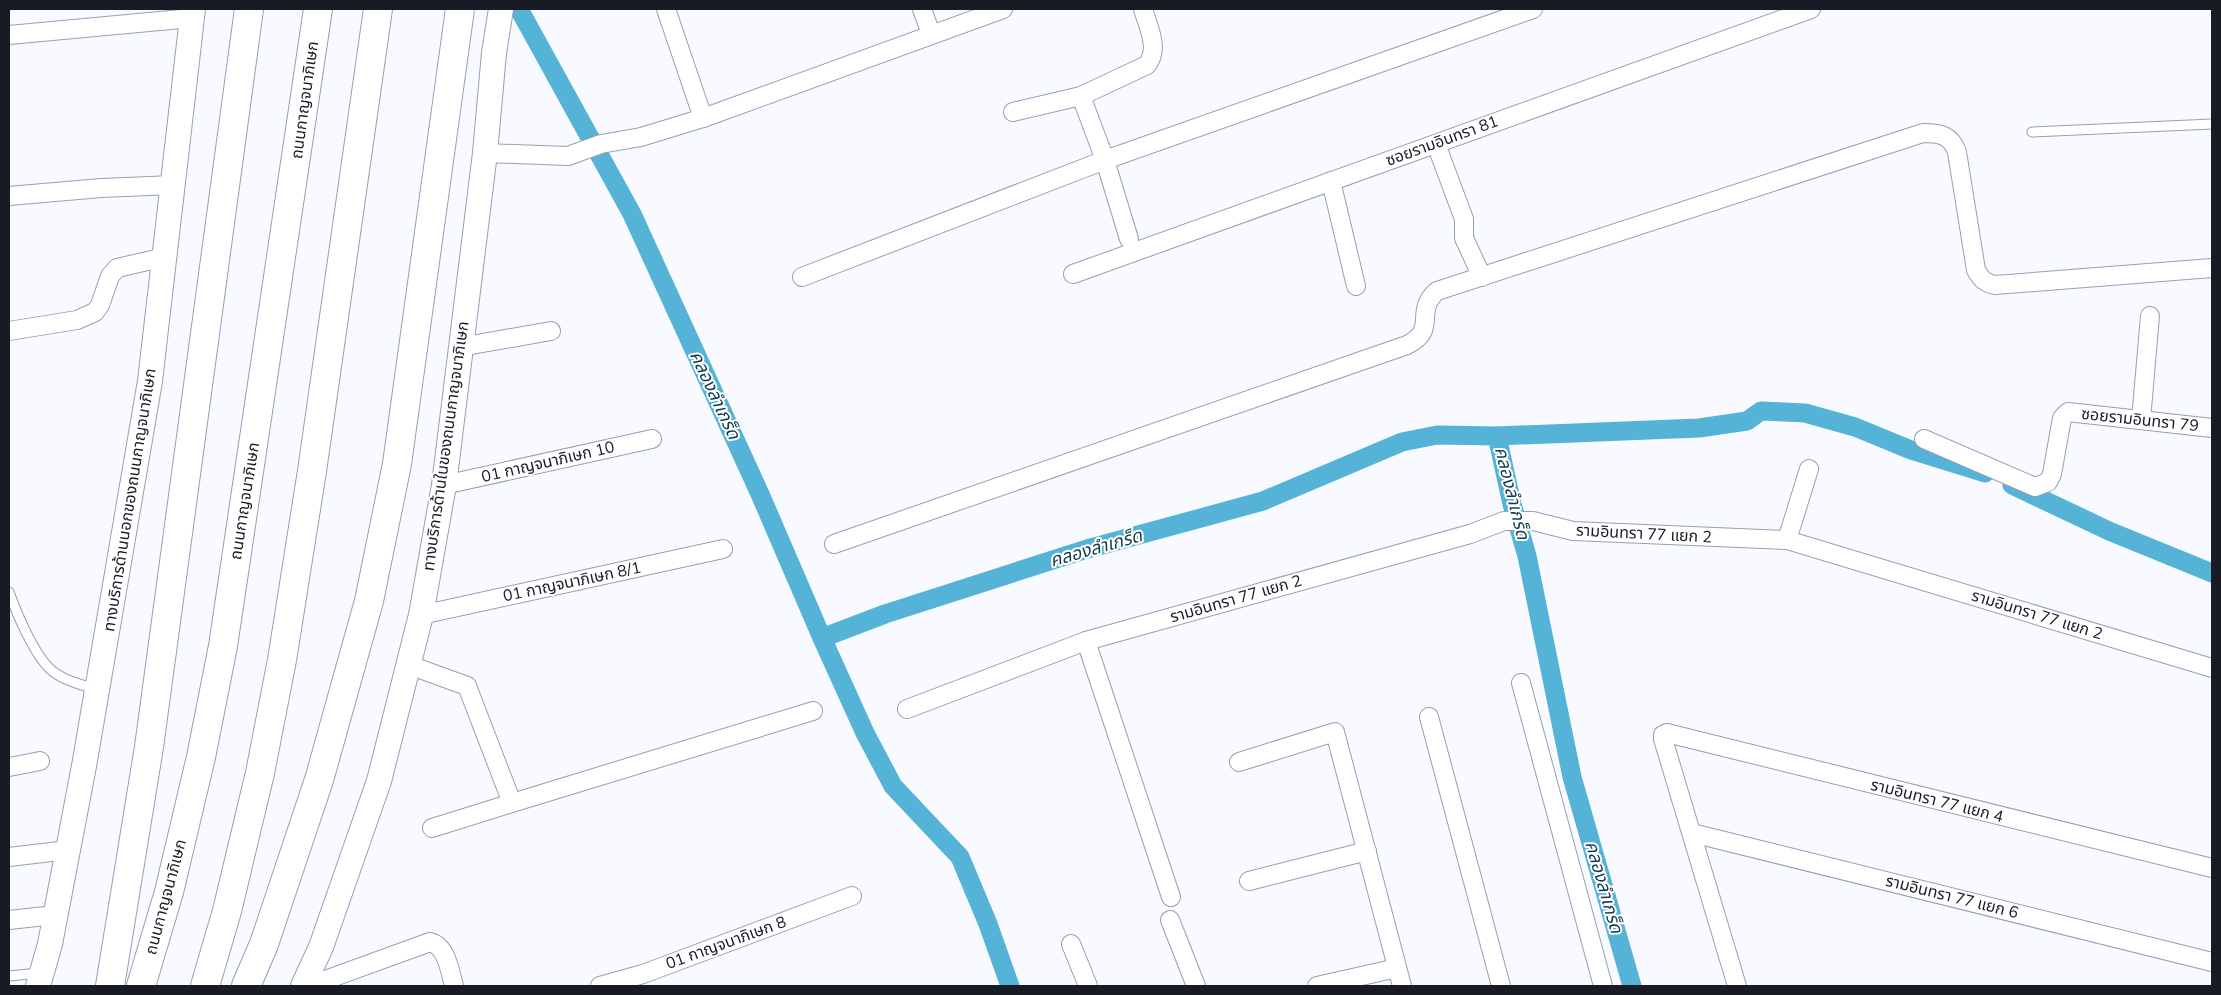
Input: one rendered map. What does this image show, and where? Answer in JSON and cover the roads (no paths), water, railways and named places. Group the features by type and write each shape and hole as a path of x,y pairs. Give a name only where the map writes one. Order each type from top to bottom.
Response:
{"highway":[{"path":"110,986 149,747 249,9"},
{"name":"ถนนกาญจนาภิเษก","path":"141,986 169,892 201,757 223,646 318,9"},
{"path":"205,986 227,911 260,773 282,660 312,471 378,9"},
{"path":"246,986 264,944 318,780 369,601 397,464 460,9"}],"main road":[{"name":"ทางบริการด้านในของถนนกาญจนาภิเษก","path":"304,986 321,947 378,781 421,615 444,485 485,153 494,53 501,9"},
{"name":"ทางบริการด้านนอกของถนนกาญจนาภิเษก","path":"40,980 68,850 98,690 150,380 193,13"}],"street":[{"path":"666,9 704,118"},
{"path":"922,9 930,34"},
{"path":"485,153 568,156 601,144 641,137 704,118 930,34 1004,9"},
{"path":"1013,112 1081,96 1147,65 1152,59 1154,47 1143,9"},
{"path":"802,277 1105,160 1533,9"},
{"name":"ซอยรามอินทรา 81","path":"1073,274 1811,9"},
{"path":"9,35 193,13"},
{"path":"1081,96 1105,160 1129,239"},
{"path":"834,544 1407,345 1418,340 1424,330 1426,305 1429,298 1436,291 1923,132 1947,136 1954,144 1957,152 1976,270 1980,278 1988,284 1995,286 2212,268"},
{"path":"1436,144 1464,219 1464,238 1482,277"},
{"path":"1331,180 1356,286"},
{"path":"9,196 101,188 174,185"},
{"path":"9,331 78,320 95,312 100,305 110,276 117,268 165,257"},
{"path":"2141,420 2150,316"},
{"path":"460,347 551,331"},
{"name":"ซอยรามอินทรา 79","path":"1924,438 2035,487 2048,482 2052,474 2062,418 2068,412 2212,428"},
{"name":"01 กาญจนาภิเษก 10","path":"444,485 652,439"},
{"path":"1787,540 1809,469"},
{"name":"รามอินทรา 77 แยก 2","path":"907,709 1086,641 1470,534 1504,521 1533,521 1573,531 1787,540 2212,668"},
{"name":"01 กาญจนาภิเษก 8/1","path":"421,615 724,549"},
{"path":"1086,641 1170,897"},
{"path":"409,665 467,686 512,803"},
{"path":"1521,683 1603,986"},
{"path":"432,828 813,711"},
{"path":"1429,717 1501,986"},
{"path":"1239,762 1335,732 1402,986"},
{"name":"รามอินทรา 77 แยก 4","path":"1692,833 1663,735 1667,733 2212,868"},
{"path":"9,767 40,762"},
{"path":"1692,833 1737,986"},
{"name":"รามอินทรา 77 แยก 6","path":"1692,833 2212,962"},
{"path":"9,857 68,850"},
{"path":"1249,881 1366,851"},
{"name":"01 กาญจนาภิเษก 8","path":"600,986 643,974 852,896"},
{"path":"9,920 55,915"},
{"path":"1170,920 1196,986"},
{"path":"309,986 430,942 436,943 442,950 454,986"},
{"path":"1071,944 1088,986"},
{"path":"1317,986 1397,968"}],"lane":[{"path":"2032,132 2212,124"},
{"path":"9,592 17,615 49,668 64,678 98,690"},
{"path":"9,976 40,980"}],"waterway":[{"name":"คลองลำเกร็ด","path":"519,9 632,214 760,494 822,638 885,614 1087,549 1263,501 1402,442 1437,435 1497,436 1512,504 1527,556 1572,777 1632,986"},
{"path":"1497,436 1699,428 1747,421 1761,411 1805,413 1855,427 1911,450 1985,473"},
{"path":"2012,485 2109,531 2212,573"},
{"path":"822,638 865,733 893,786 960,857 988,924 1010,986"}]}
